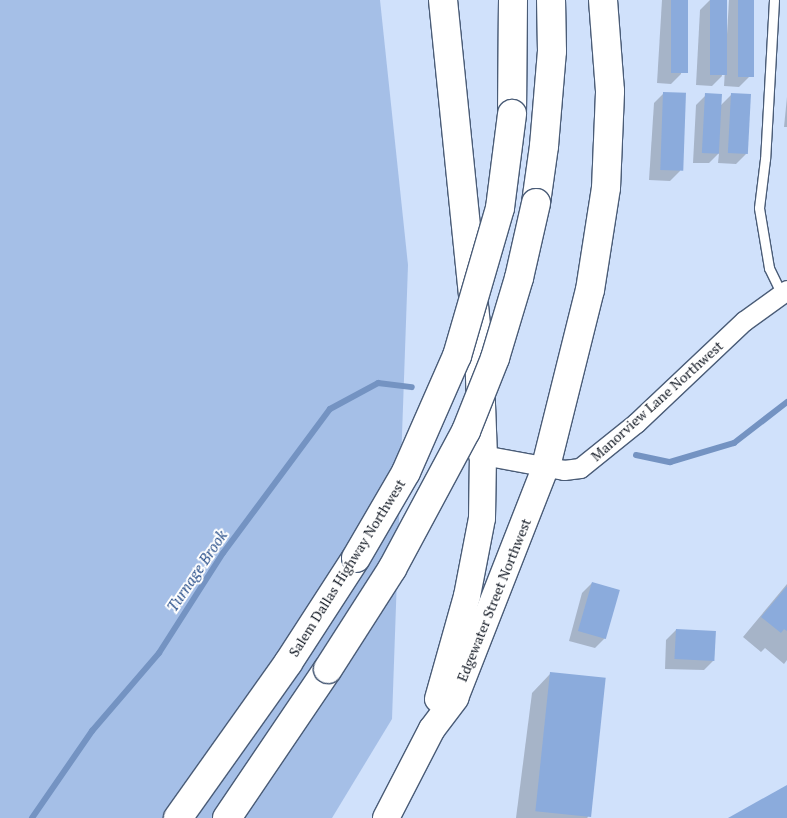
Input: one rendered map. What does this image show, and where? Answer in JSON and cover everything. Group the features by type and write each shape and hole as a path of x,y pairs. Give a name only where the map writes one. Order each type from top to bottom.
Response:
{"highway":[{"path":"443,0 479,352 483,455"},
{"name":"Salem Dallas Highway Northwest","path":"178,818 288,663 356,558 406,472 457,356 500,208 512,114 513,0"},
{"path":"227,818 328,669 392,569 466,430 495,358 517,287 536,203 544,146 552,51 551,0"},
{"path":"546,466 588,298 606,188 610,91 603,0"}],"main road":[{"name":"Edgewater Street Northwest","path":"432,729 468,596 482,518 483,455"},
{"name":"Edgewater Street Northwest","path":"386,818 432,729 455,698 546,466"}],"street":[{"name":"Manorview Lane Northwest","path":"483,455 572,470 589,463 636,423 744,321 784,291"}],"lane":[{"path":"774,0 765,159 759,208 768,268 784,291"}],"shaded area":[{"path":"0,0 380,0 408,265 392,719 332,818 0,818"}],"building":[{"path":"671,0 688,0 688,73 671,73"},
{"path":"710,0 727,0 727,75 710,75"},
{"path":"738,0 754,0 754,77 738,77"},
{"path":"663,92 686,93 683,171 660,170"},
{"path":"705,93 722,94 719,154 702,153"},
{"path":"731,93 751,94 748,154 728,153"},
{"path":"592,582 620,590 606,639 578,631"},
{"path":"787,586 787,631 784,629 781,633 761,617"},
{"path":"676,629 716,631 714,661 674,659"},
{"path":"550,672 606,678 591,817 535,811"},
{"path":"787,785 787,818 728,818"}],"waterway":[{"name":"Turnage Brook","path":"32,818 92,731 159,653 223,553 330,409 378,383 412,387"},
{"name":"Turnage Brook","path":"636,455 670,462 734,443 787,402"}]}
